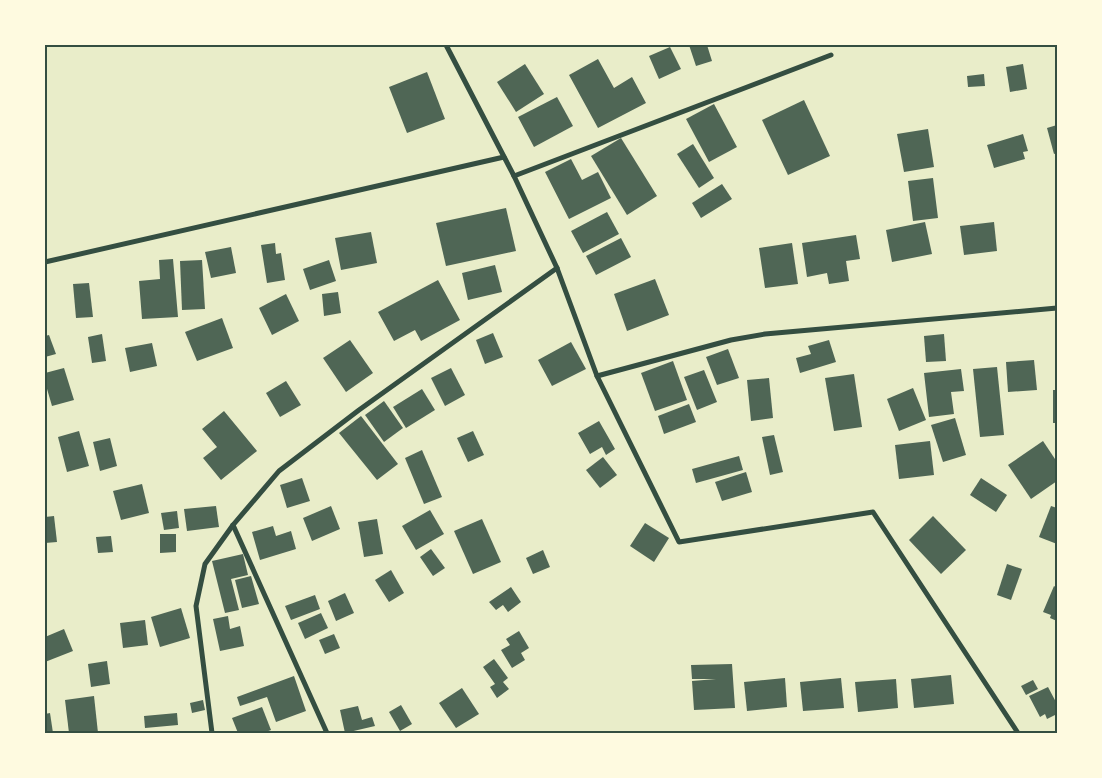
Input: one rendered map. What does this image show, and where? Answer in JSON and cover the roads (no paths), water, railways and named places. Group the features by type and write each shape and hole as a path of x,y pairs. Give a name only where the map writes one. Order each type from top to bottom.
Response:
{"street":[{"path":"446,45 514,176 557,268 597,376 680,542 873,512 1018,733"},
{"path":"514,176 831,55"},
{"path":"45,262 504,157"},
{"path":"212,733 196,606 205,564 233,525 279,471 359,410 557,268"},
{"path":"597,376 731,340 765,334 1057,308"},
{"path":"233,525 327,733"}]}
